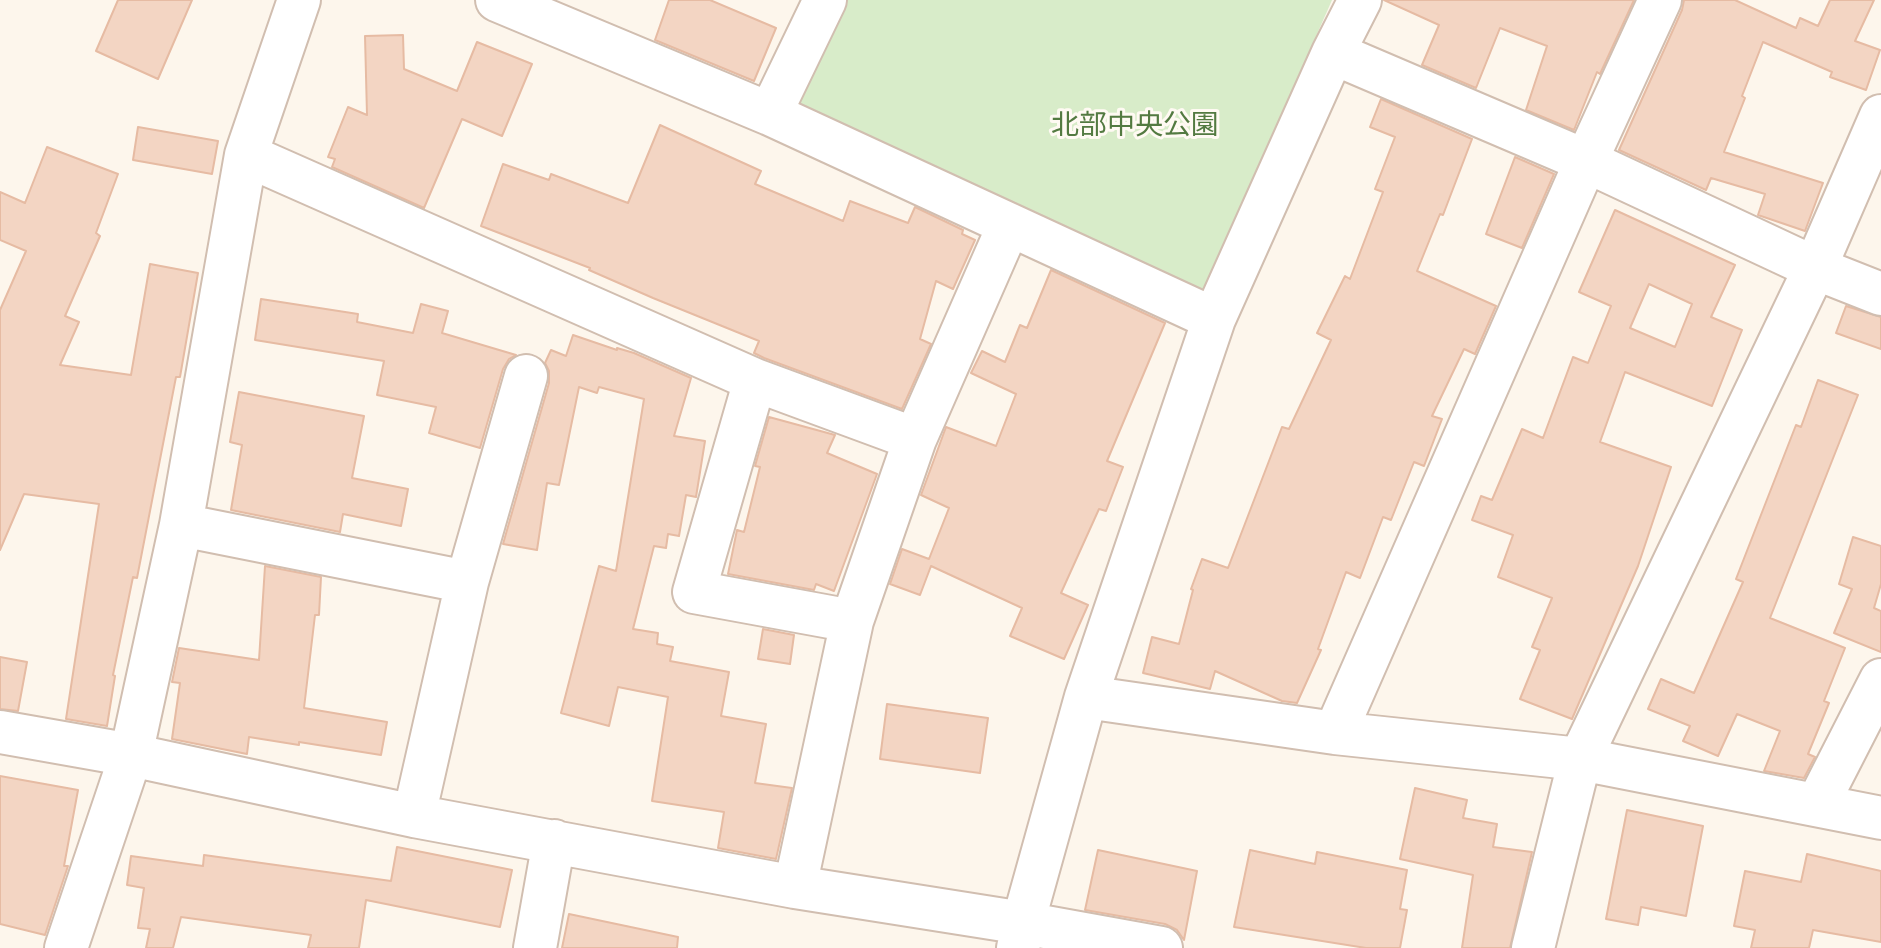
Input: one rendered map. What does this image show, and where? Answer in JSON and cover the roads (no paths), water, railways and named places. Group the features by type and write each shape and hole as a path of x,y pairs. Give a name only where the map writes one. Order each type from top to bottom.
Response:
{"street":[{"path":"66,948 131,755 181,525 246,155 299,0"},
{"path":"497,0 557,12 1214,319"},
{"path":"770,114 825,0"},
{"path":"1020,935 1086,697 1214,319 1333,53 1360,0"},
{"path":"1335,733 1660,0"},
{"path":"1333,53 1586,161 1815,268 1881,294"},
{"path":"1533,948 1580,759 1815,268 1881,116"},
{"path":"246,155 755,380 915,439"},
{"path":"795,887 852,621 915,439 1009,225"},
{"path":"414,816 467,582 526,376"},
{"path":"755,380 694,592 852,621"},
{"path":"181,525 467,582"},
{"path":"1817,805 1881,680"},
{"path":"1086,697 1335,733 1580,759 1881,818"},
{"path":"0,732 131,755 414,816 795,887 1020,935 1161,948"},
{"path":"535,948 554,841"}],"park label":[{"name":"北部中央公園","path":"1135,127"}]}
